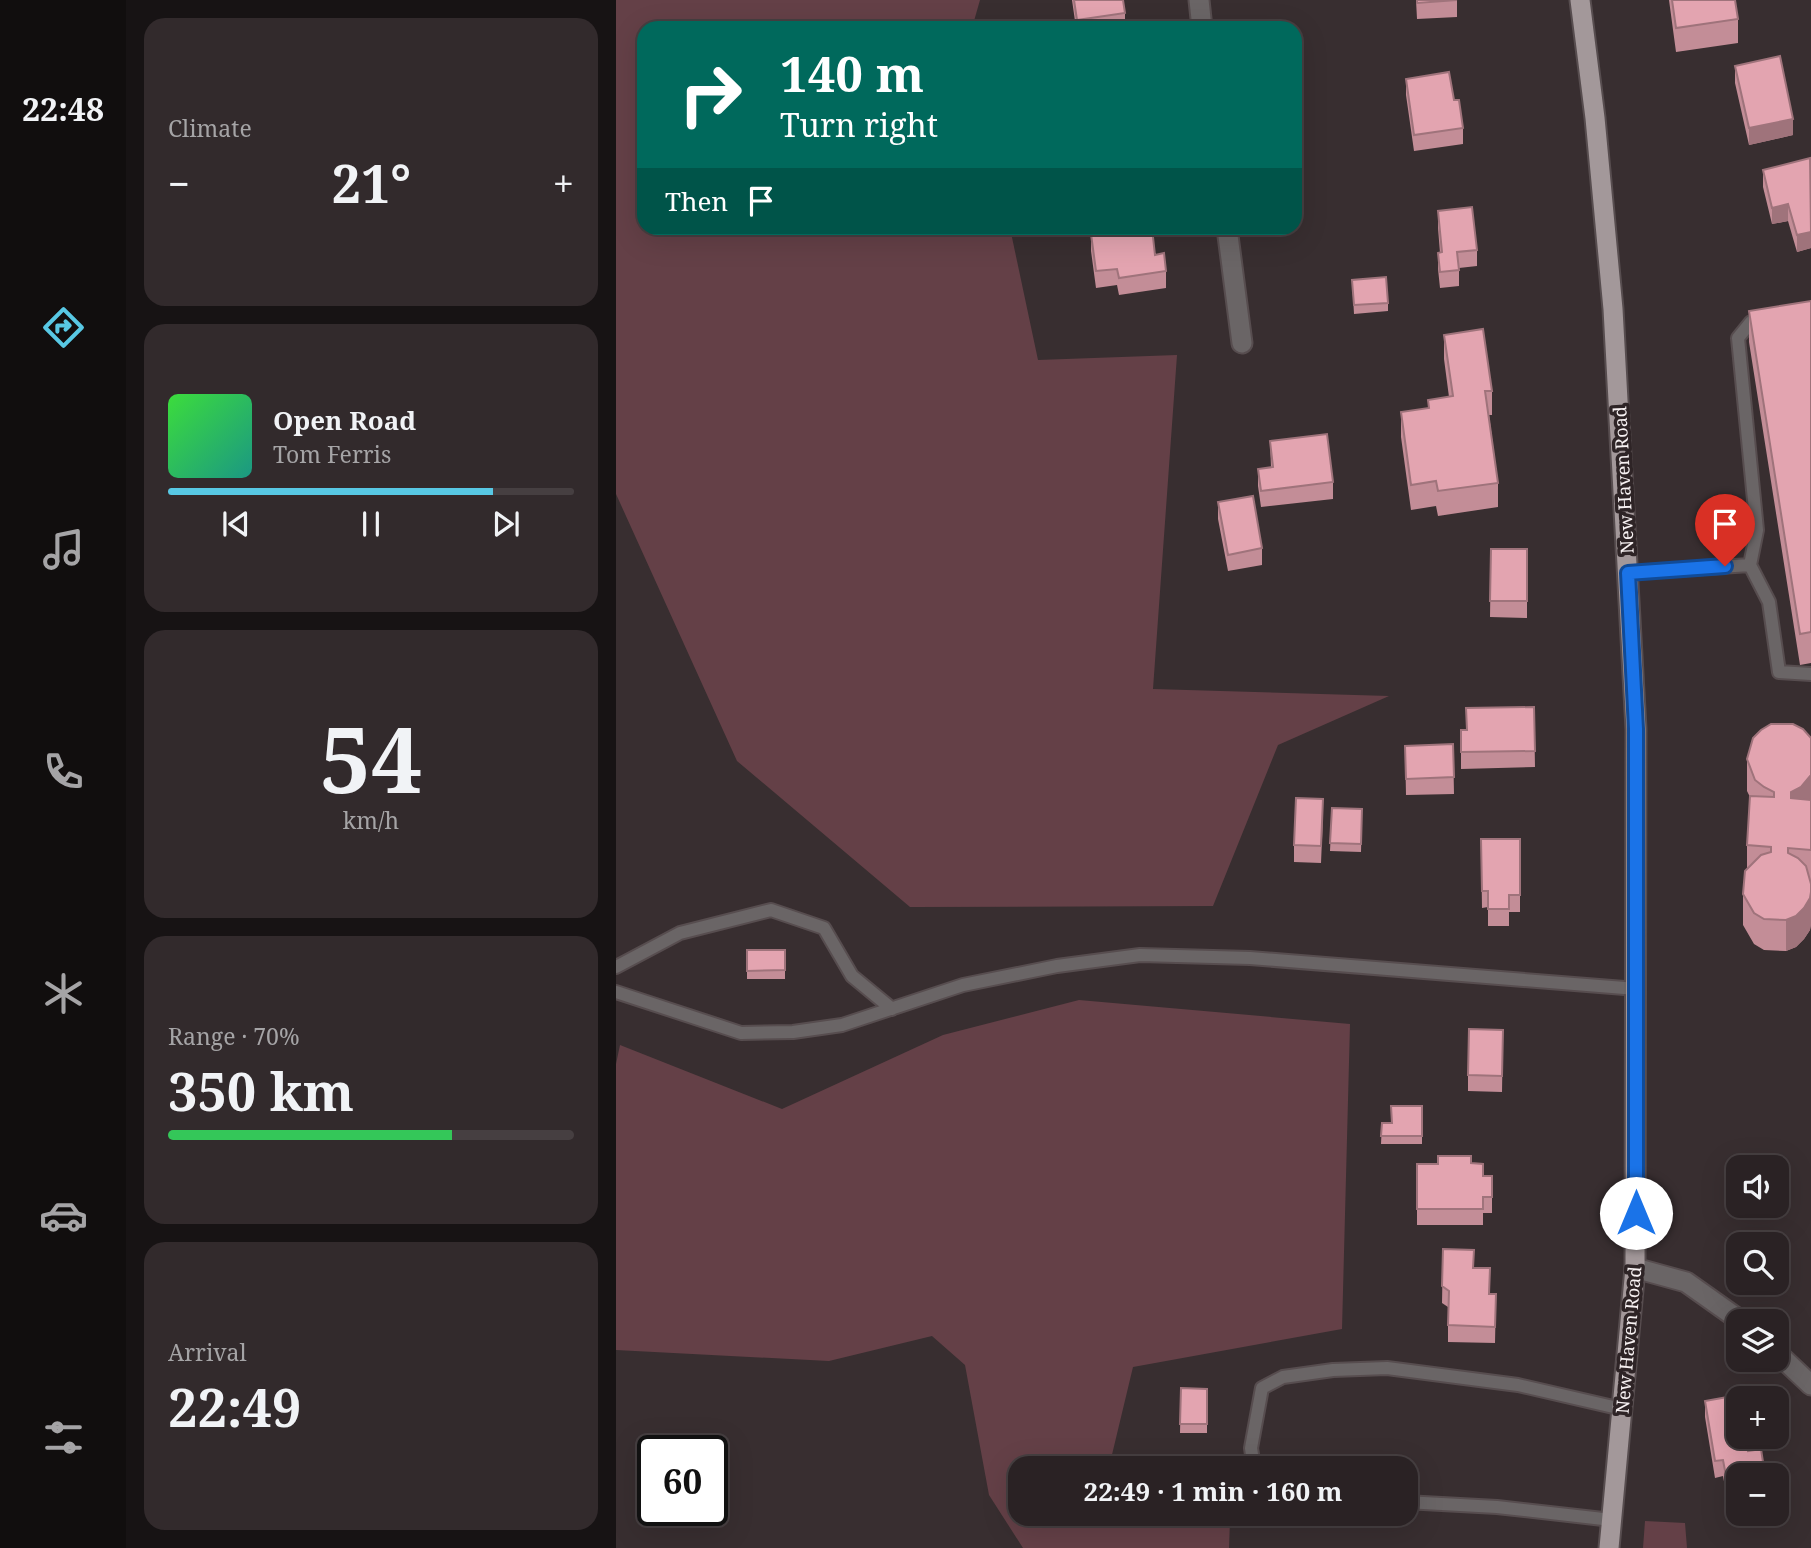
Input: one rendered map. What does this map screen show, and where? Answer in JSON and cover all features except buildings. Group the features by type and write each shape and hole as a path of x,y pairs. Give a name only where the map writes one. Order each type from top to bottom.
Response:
{"main road":[{"name":"New Haven Road","path":"1580,0 1595,118 1613,309 1636,729 1635,1268 1609,1548"}],"street":[{"path":"1199,0 1201,21"},
{"path":"1228,235 1242,343"},
{"path":"1635,1268 1686,1282 1726,1310"},
{"path":"1789,1364 1811,1385"}],"lane":[{"path":"1775,319 1751,321 1738,338 1757,530 1750,565 1769,602 1779,672 1811,674"},
{"path":"1628,573 1750,565"},
{"path":"616,967 680,933 771,910 824,928 852,976 892,1009"},
{"path":"616,992 741,1033 793,1032 842,1025 963,985 1058,965 1140,955 1250,958 1637,989"},
{"path":"1252,1456 1251,1448 1262,1388 1283,1377 1333,1370 1387,1368 1518,1385 1622,1409"},
{"path":"1418,1503 1497,1507 1612,1521"}],"shaded area":[{"path":"616,0 980,0 974,21 637,21 637,235 1011,235 1038,360 1177,355 1153,689 1389,696 1278,745 1213,906 910,907 737,761 616,494"},
{"path":"1079,1000 1350,1024 1342,1329 1133,1367 1112,1456 1008,1456 1008,1525 989,1495 965,1365 932,1336 829,1361 616,1350 616,1064 620,1045 782,1109 943,1035"},
{"path":"1645,1521 1685,1523 1687,1548 1643,1548"},
{"path":"1009,1526 1230,1526 1229,1548 1023,1548"}],"route":[{"path":"1636,1213 1636,729 1628,573 1725,566"}]}
